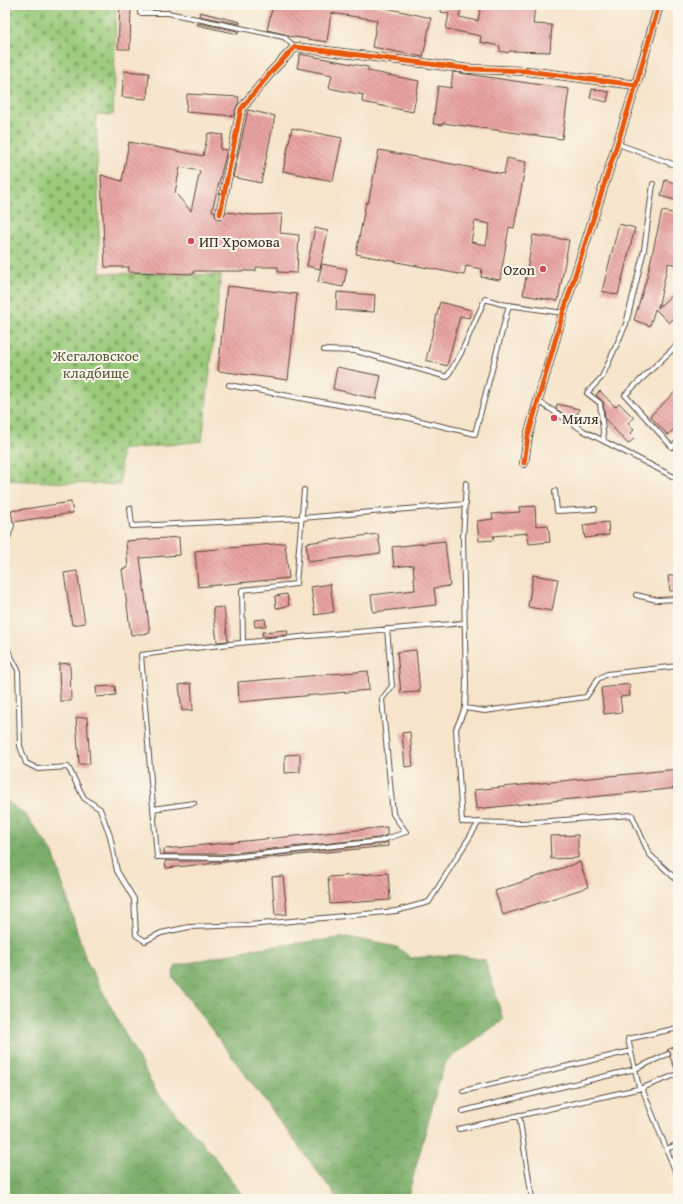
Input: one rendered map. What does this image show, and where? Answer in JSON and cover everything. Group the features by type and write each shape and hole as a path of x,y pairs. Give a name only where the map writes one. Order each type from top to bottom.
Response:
{"street":[{"path":"524,462 528,436 563,313 618,144 658,5"},
{"path":"220,214 241,109 272,71 295,47 470,69 527,71 636,85"}],"lane":[{"path":"140,5 140,13 168,13 284,37 295,47"},
{"path":"618,144 678,166"},
{"path":"604,441 600,403 587,393 602,376 626,324 644,250 653,184"},
{"path":"324,350 356,351 447,377 461,353 485,299 509,305 563,313"},
{"path":"229,385 404,417 475,434 509,305"},
{"path":"678,344 625,395 672,448 678,441"},
{"path":"538,401 584,431 678,479"},
{"path":"466,483 463,538 466,686 464,708 456,729 462,822 522,823 632,815 649,854 678,881"},
{"path":"243,642 242,590 296,584 304,490"},
{"path":"555,491 557,511 595,509"},
{"path":"130,508 132,526 302,518 466,504"},
{"path":"5,548 12,525"},
{"path":"636,595 658,600 678,599"},
{"path":"387,629 392,686 382,699 393,814 406,832 380,841 223,858 157,857 141,655 243,642 387,629 464,623"},
{"path":"5,645 18,670 20,746 26,763 38,769 68,767 84,798 100,809 110,836 117,871 134,899 136,935 145,941 161,933 189,927 250,925 396,911 429,902 479,822"},
{"path":"464,708 485,711 586,697 598,679 607,674 678,666"},
{"path":"153,809 194,803"},
{"path":"678,1028 628,1039 641,1088 678,1178"},
{"path":"463,1091 631,1051"},
{"path":"463,1111 635,1069 668,1054"},
{"path":"459,1129 641,1088 678,1074"},
{"path":"519,1115 532,1199"},
{"path":"667,1149 678,1144"}],"green space":[{"name":"Жегаловское кладбище","path":"5,5 116,5 113,115 96,114 100,273 221,275 202,441 121,450 120,485 5,480"},
{"path":"5,800 24,813 53,853 86,960 155,1090 213,1155 245,1199 5,1199"},
{"path":"347,937 397,947 411,958 456,955 485,960 503,1020 447,1060 441,1075 407,1199 338,1199 174,979 173,972 176,966 252,949"}],"building":[{"path":"120,5 131,5 130,49 118,49"},
{"path":"273,5 373,5 431,18 423,57 372,47 377,20 331,13 327,42 288,36 267,30"},
{"path":"442,5 462,5 459,17 478,21 481,5 535,5 533,24 552,25 550,52 509,51 508,53 500,51 500,46 480,42 481,36 446,29 449,14 441,12"},
{"path":"200,12 240,22 240,24 199,16"},
{"path":"197,23 238,31 238,34 197,25"},
{"path":"300,54 368,67 368,71 419,81 413,112 362,102 363,95 329,88 332,75 297,68"},
{"path":"124,71 149,73 147,99 122,97"},
{"path":"453,72 569,89 562,139 443,123 442,125 433,124 438,86 451,88"},
{"path":"592,89 609,92 607,102 590,98"},
{"path":"187,94 239,97 234,116 186,112"},
{"path":"248,110 275,116 261,183 233,177"},
{"path":"292,128 342,138 333,181 283,171"},
{"name":"ИП Хромова","path":"208,133 223,135 220,149 227,150 212,211 215,211 215,216 219,219 222,219 226,212 252,215 282,214 280,233 299,235 297,273 278,272 278,267 256,267 256,271 194,271 194,274 128,272 129,267 105,267 101,175 122,181 129,142 203,156","holes":["180,167 200,171 191,211 175,193"]},
{"path":"379,150 504,174 507,158 526,162 514,228 509,227 500,280 481,277 482,269 466,266 464,275 356,254 366,202 368,203","holes":["475,221 490,224 486,245 471,242"]},
{"path":"665,180 678,184 678,201 661,196"},
{"path":"662,211 678,214 678,265 668,263 658,308 678,289 678,314 669,323 655,309 650,326 634,320 647,277"},
{"path":"619,224 635,228 618,295 602,291"},
{"path":"315,228 328,231 320,269 307,266"},
{"path":"533,235 569,240 558,301 523,295"},
{"path":"322,264 347,269 343,287 318,282"},
{"path":"227,286 297,294 288,380 218,371"},
{"path":"337,292 375,295 374,312 336,310"},
{"path":"440,302 471,310 469,318 460,316 447,366 426,360"},
{"path":"337,367 381,376 376,399 333,389"},
{"path":"678,389 678,425 668,435 650,416"},
{"path":"600,391 615,407 619,403 634,418 628,423 634,430 630,434 634,439 628,444 605,419 603,402 596,395"},
{"path":"557,404 579,409 576,418 567,416 556,409"},
{"path":"71,502 73,513 13,522 11,511"},
{"path":"535,506 536,526 548,525 550,542 529,544 528,533 493,536 494,540 479,541 477,521 493,519 492,514 520,512 519,507"},
{"path":"608,522 609,535 585,538 583,525"},
{"path":"378,534 381,553 308,562 306,543"},
{"path":"179,537 180,555 140,558 150,633 131,635 122,569 128,568 126,541"},
{"path":"445,541 450,586 434,588 436,605 373,612 371,595 415,590 413,565 394,567 392,547"},
{"path":"285,543 289,578 198,587 195,551"},
{"path":"77,571 85,623 72,625 64,573"},
{"path":"533,575 558,579 552,611 528,607"},
{"path":"678,575 678,590 670,591 668,576"},
{"path":"330,584 334,612 315,615 311,587"},
{"path":"287,594 289,606 276,608 275,596"},
{"path":"224,607 228,641 217,642 213,608"},
{"path":"265,619 266,626 255,627 254,620"},
{"path":"287,630 288,635 263,637 262,632"},
{"path":"416,650 420,692 401,693 397,652"},
{"path":"70,663 71,701 60,701 59,664"},
{"path":"368,671 369,690 239,702 238,682"},
{"path":"191,683 193,710 182,711 179,685"},
{"path":"629,684 630,696 620,697 622,712 604,714 601,688"},
{"path":"115,686 116,695 97,697 96,687"},
{"path":"87,717 90,764 79,764 76,718"},
{"path":"410,732 413,766 405,767 402,733"},
{"path":"300,754 300,772 285,773 285,755"},
{"path":"678,769 678,788 476,809 474,790"},
{"path":"387,827 387,835 379,838 223,854 164,854 164,849"},
{"path":"578,835 578,858 551,859 550,836"},
{"path":"388,842 388,846 166,868 165,861 223,861"},
{"path":"580,862 588,887 503,915 495,891"},
{"path":"388,873 390,900 330,904 328,877"},
{"path":"283,876 287,914 275,915 272,877"},
{"path":"678,1045 678,1071 676,1071 670,1057 671,1053 667,1050"}],"cycle path":[{"path":"524,463 528,436 563,313 636,85 659,5"},
{"path":"220,214 241,109 272,71 295,47 470,69 527,71 636,85"}],"place":[{"name":"ИП Хромова","path":"191,241"},
{"name":"Ozon","path":"543,269"},
{"name":"Миля","path":"554,418"}]}
